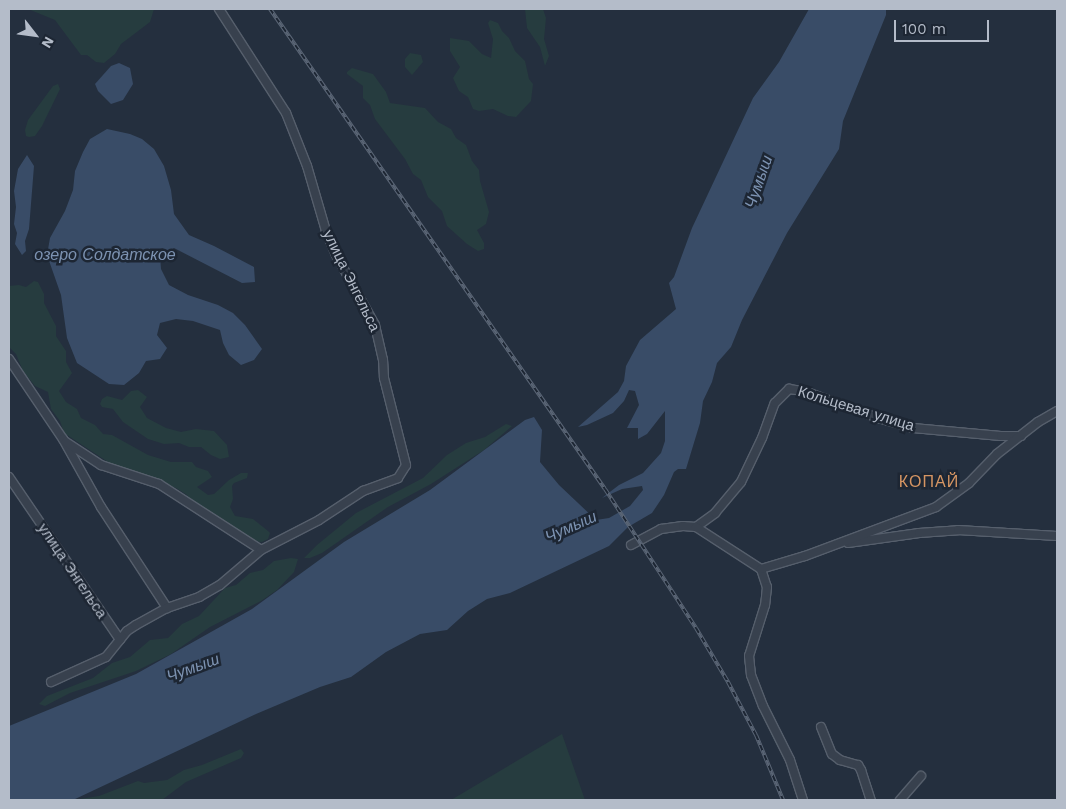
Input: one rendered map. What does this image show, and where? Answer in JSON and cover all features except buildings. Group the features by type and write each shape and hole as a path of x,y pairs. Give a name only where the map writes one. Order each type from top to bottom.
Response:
{"street":[{"name":"улица Энгельса","path":"51,682 106,657 136,625 167,608 183,604 220,585 261,550 319,520 363,491 398,478 404,471 406,460 384,378 383,360 375,325 336,255 326,231 307,166 286,113 219,9"},
{"path":"9,359 63,439 101,507 167,608"},
{"name":"Кольцевая улица","path":"696,527 715,513 741,482 762,438 775,403 789,389 804,391 878,418 913,428 1021,436"},
{"path":"761,569 834,545 936,507 969,483 997,454 1038,422 1057,411"},
{"path":"63,439 101,465 167,489 261,550"},
{"name":"улица Энгельса","path":"9,477 120,640"},
{"path":"631,545 661,529 683,526 696,527 712,535 732,552 761,569 767,587 765,605 749,656 751,675 763,706 790,760 803,800"},
{"path":"834,545 920,533 958,530 1057,536"},
{"path":"821,727 832,754 840,760 858,765 862,770 871,800"},
{"path":"900,800 921,776"}],"green space":[{"path":"28,9 154,9 150,22 121,44 115,54 104,63 96,62 87,55 81,55 55,20"},
{"path":"525,9 543,9 546,18 544,39 549,56 545,66 540,47 527,28"},
{"path":"490,20 498,23 502,31 509,38 515,51 525,61 529,79 533,84 531,101 516,117 508,116 493,109 479,111 473,109 468,97 459,91 453,78 460,67 450,51 450,38 469,41 482,54 491,58 493,39 488,23"},
{"path":"410,53 421,55 423,62 412,75 405,67 405,59"},
{"path":"352,68 373,74 386,92 390,103 425,108 438,122 451,129 456,138 466,145 472,161 479,170 480,181 489,212 486,224 477,230 484,243 484,249 478,251 447,226 442,211 428,197 421,180 413,174 405,159 375,119 370,105 363,98 363,86 347,74"},
{"path":"58,84 60,89 42,126 35,136 26,136 25,130 28,120 53,86"},
{"path":"34,281 38,282 44,294 44,303 56,326 56,336 66,351 66,362 72,373 59,391 66,402 77,409 81,418 95,425 103,434 112,435 148,455 171,462 192,462 196,467 208,471 212,477 197,487 208,495 214,494 229,480 241,473 248,473 247,478 234,483 232,486 233,499 230,507 235,516 253,519 268,531 270,533 268,539 262,542 252,541 192,502 187,495 176,488 114,466 64,433 60,421 51,409 48,392 35,386 23,371 16,354 9,347 9,286 19,285 26,287"},
{"path":"138,390 147,397 140,407 147,418 166,428 181,432 196,429 214,431 227,445 229,457 220,459 201,447 189,447 179,443 164,444 148,439 123,422 113,409 102,407 100,404 102,399 107,396 122,400 131,391"},
{"path":"506,424 512,426 484,450 431,484 388,507 322,553 310,558 304,558 356,513 423,478 447,455 466,443 485,437"},
{"path":"291,558 298,559 294,572 277,590 261,601 210,627 171,654 136,671 70,693 45,706 39,704 47,696 93,678 112,663 130,657 150,640 168,638 182,624 199,616 225,588 236,585 250,573 263,570 274,561"},
{"path":"562,734 585,800 451,800"},
{"path":"241,749 244,753 241,758 186,782 162,800 73,800 99,796 138,781 144,783 167,780 184,770 202,765"}],"water":[{"name":"Чумыш","path":"809,9 886,9 886,15 843,121 839,149 787,233 742,320 731,347 717,363 712,382 703,401 700,423 686,469 678,469 674,472 664,495 652,513 628,527 609,546 510,593 487,599 468,611 447,630 420,634 386,652 351,677 320,687 256,714 73,800 9,800 9,726 136,674 252,609 344,542 430,490 525,420 534,417 542,430 540,462 559,485 596,520 609,518 630,506 643,490 642,486 622,489 602,498 619,485 643,473 661,453 665,441 665,411 647,434 638,439 638,428 627,428 639,405 635,391 629,390 624,401 613,413 578,427 618,392 624,381 626,366 640,340 676,309 669,283 674,277 692,228 753,98 779,62"},
{"path":"119,63 130,68 133,84 123,100 111,104 98,91 95,84 111,66"},
{"name":"озеро Солдатское","path":"107,129 130,134 142,139 154,149 164,166 171,190 174,214 189,235 254,267 255,282 242,283 174,248 160,256 161,269 169,285 188,295 218,305 233,313 245,325 262,349 254,360 241,365 229,355 223,343 220,330 193,321 176,319 160,323 157,335 167,348 160,359 146,361 139,373 124,385 109,384 77,363 67,338 61,295 47,255 50,238 65,211 73,190 75,171 83,152 90,139"},
{"path":"27,155 34,166 29,229 25,241 26,251 22,255 15,244 17,233 14,224 16,207 14,191 18,169"}],"railway":[{"path":"270,9 605,489 696,628 756,735 783,800"}],"district":[{"name":"КОПАЙ","path":"929,482"}]}
